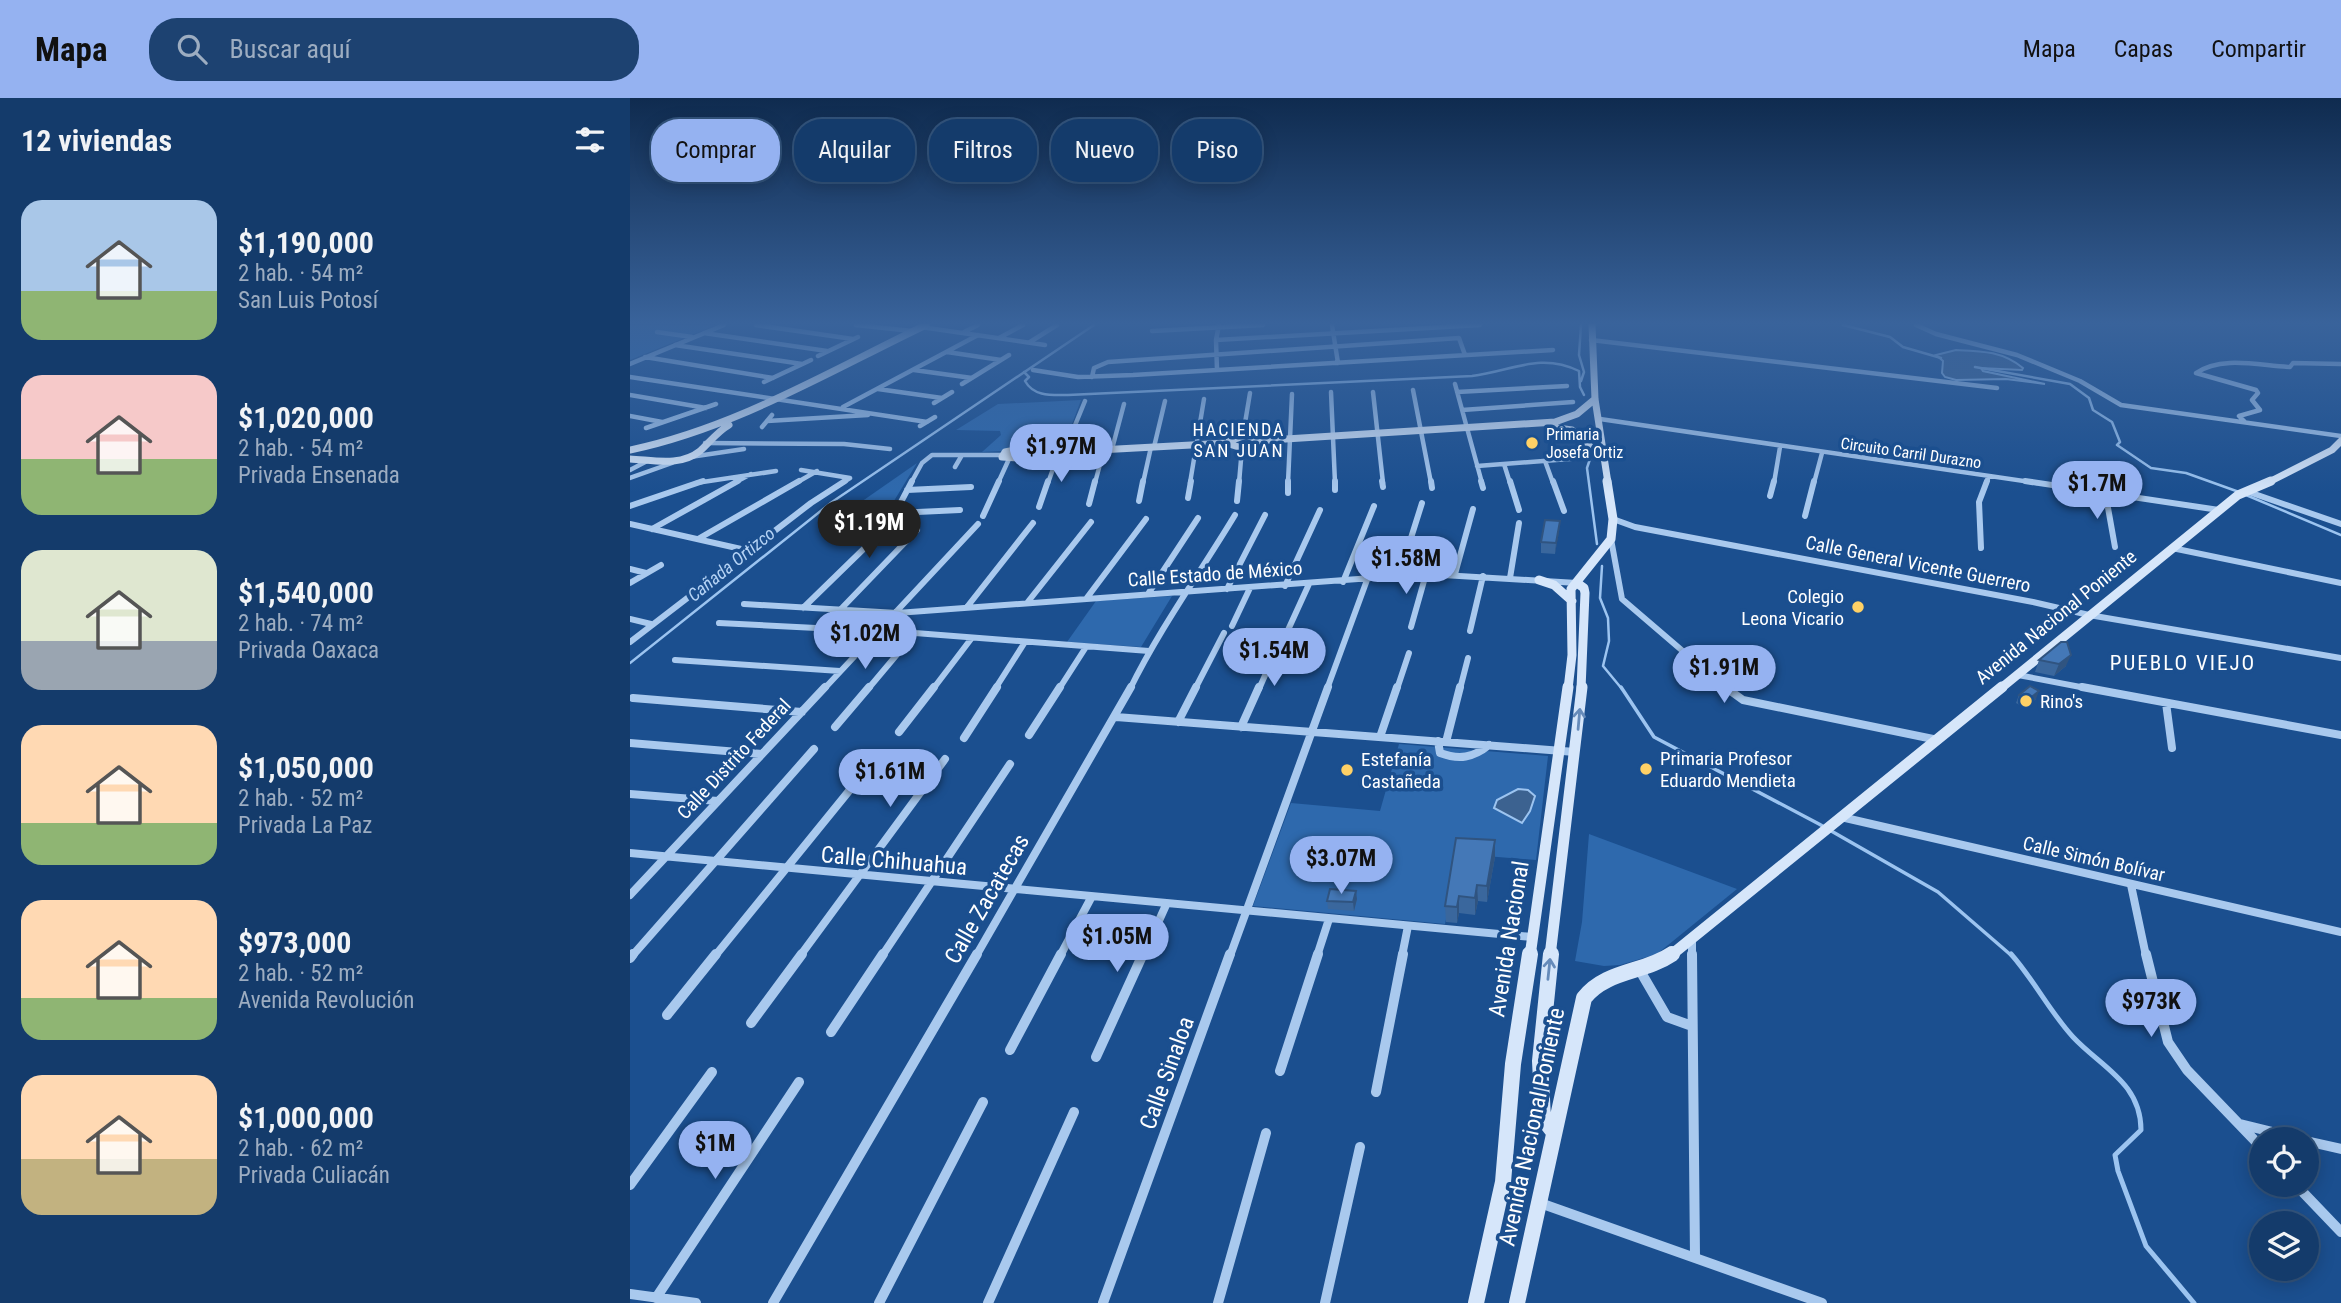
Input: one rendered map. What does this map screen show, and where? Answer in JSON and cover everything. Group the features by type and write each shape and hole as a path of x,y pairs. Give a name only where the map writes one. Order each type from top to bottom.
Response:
{"street":[{"path":"658,381 927,422"},
{"path":"630,478 697,453 718,431 810,381"},
{"path":"843,408 893,381"},
{"path":"962,384 967,381"},
{"path":"1594,381 1614,519 1611,538 1622,599 1743,700 1938,740"},
{"path":"1919,381 1997,388"},
{"path":"2080,381 2112,402 2134,408 2341,436"},
{"path":"2222,381 2256,390 2258,393 2252,400 2260,410 2241,414 2239,416 2245,423"},
{"path":"1455,384 1483,488"},
{"path":"1457,392 1567,386"},
{"path":"878,389 942,398"},
{"path":"1413,390 1433,488"},
{"path":"934,403 952,392"},
{"path":"1331,392 1335,490"},
{"path":"1373,392 1383,487"},
{"path":"1243,435 1250,393"},
{"path":"1288,493 1292,394"},
{"path":"630,395 706,408"},
{"path":"1188,498 1204,399"},
{"path":"890,523 922,463 932,455 1006,457 1228,443 1242,448 1256,441 1526,425 1570,419 1580,414 1595,399"},
{"path":"1039,507 1085,401"},
{"path":"1139,501 1164,401"},
{"path":"1462,410 1573,402"},
{"path":"646,428 716,404"},
{"path":"1090,504 1124,404"},
{"path":"649,459 650,452 655,448 760,407"},
{"path":"767,421 883,414"},
{"path":"1580,414 1600,419"},
{"path":"762,427 772,415"},
{"path":"630,416 663,423"},
{"path":"920,426 935,417"},
{"path":"1570,419 1580,426 1572,430"},
{"name":"Circuito Carril Durazno","path":"1600,419 1822,453 2105,491 2219,510"},
{"path":"1526,425 1572,430 1604,459"},
{"path":"1581,436 1601,433"},
{"path":"1228,443 1234,437 1243,435 1251,436 1256,441"},
{"path":"630,450 684,440 771,445 846,442 890,449"},
{"name":"Avenida Nacional Poniente","path":"1517,1303 1553,1131 1584,998 1590,987 1602,979 1661,961 1692,939 2241,493 2287,475 2332,450 2341,441"},
{"path":"630,459 665,462 771,445"},
{"path":"1770,496 1779,467 1777,455 1780,447"},
{"path":"1237,501 1242,448"},
{"path":"1805,516 1822,453"},
{"path":"955,467 962,455"},
{"path":"983,516 1006,457"},
{"path":"1477,466 1582,458"},
{"path":"630,470 649,459"},
{"path":"1545,461 1564,511"},
{"path":"1504,464 1519,510"},
{"path":"630,642 850,478 801,470"},
{"path":"630,506 693,483 754,472 776,471"},
{"path":"698,539 817,471"},
{"path":"652,529 754,472"},
{"path":"1981,548 1980,494 1988,483 1989,476"},
{"path":"907,490 971,487"},
{"path":"2105,491 2115,547"},
{"path":"2241,493 2341,525"},
{"path":"1399,576 1422,503"},
{"path":"1342,582 1374,506"},
{"path":"1455,574 1473,509"},
{"path":"896,513 960,510"},
{"path":"1285,586 1320,510"},
{"name":"Calle Zacatecas","path":"773,1303 1116,717 1149,651 1189,592 1235,514"},
{"path":"1227,589 1265,515"},
{"path":"1148,594 1198,517"},
{"path":"1086,599 1146,519"},
{"name":"Calle General Vicente Guerrero","path":"1614,519 1635,527 2033,602 2089,615 2341,658"},
{"path":"967,607 1033,523"},
{"path":"1027,603 1091,523"},
{"path":"1510,578 1520,523"},
{"path":"630,524 750,551"},
{"name":"Calle Distrito Federal","path":"630,895 978,524"},
{"path":"840,610 917,530"},
{"path":"803,608 880,533"},
{"name":"Avenida Nacional","path":"1476,1303 1503,1182 1513,1064 1572,655 1571,589 1611,538"},
{"path":"2172,548 2341,583"},
{"path":"630,583 661,565"},
{"path":"630,569 647,573"},
{"path":"1411,627 1426,574"},
{"name":"Calle Estado de México","path":"744,604 897,613 1426,574 1577,583"},
{"path":"1470,631 1483,576"},
{"name":"Calle Sinaloa","path":"1103,1303 1367,580"},
{"path":"1539,580 1554,585 1572,601"},
{"name":"Avenida Nacional","path":"1553,1131 1544,1118 1540,1101 1540,1061 1561,850 1576,752 1584,659 1585,593 1584,587 1577,583"},
{"path":"1288,630 1308,584"},
{"path":"1231,626 1251,588"},
{"path":"630,619 652,624"},
{"path":"719,623 1149,651"},
{"path":"1178,722 1224,633"},
{"path":"835,727 915,634"},
{"path":"1241,727 1282,638"},
{"path":"899,732 971,639"},
{"path":"964,738 1025,642"},
{"path":"1029,735 1086,647"},
{"path":"1380,737 1409,653"},
{"path":"1468,658 1440,754 1461,759 1480,754 1489,745"},
{"path":"675,660 840,671"},
{"path":"2018,675 2341,735"},
{"path":"633,698 802,712"},
{"path":"2166,703 2172,748"},
{"path":"1116,717 1576,752"},
{"path":"630,743 762,754"},
{"path":"630,958 814,748"},
{"path":"667,1015 879,754"},
{"path":"751,1023 945,759"},
{"path":"831,1031 1010,764"},
{"path":"630,794 718,801"},
{"name":"Calle Simón Bolívar","path":"1840,817 2341,932"},
{"name":"Calle Chihuahua","path":"630,853 858,877 1532,937"},
{"path":"2132,885 2168,1042 2187,1070 2249,1134"},
{"path":"1010,1050 1091,898"},
{"path":"1096,1057 1166,905"},
{"path":"1280,1071 1329,919"},
{"path":"1376,1091 1408,926"},
{"path":"1692,939 1695,1255"},
{"path":"1639,968 1667,1017 1692,1026"},
{"path":"630,1185 712,1072"},
{"path":"656,1298 799,1082"},
{"path":"878,1303 983,1101"},
{"path":"988,1303 1074,1112"},
{"path":"2239,1124 2251,1127"},
{"path":"1218,1303 1266,1133"},
{"path":"2319,1144 2341,1149"},
{"path":"1325,1303 1360,1147"},
{"path":"2307,1197 2341,1232"},
{"path":"1540,1203 1695,1255 1822,1303"},
{"path":"630,1294 696,1303"}],"shaded area":[{"path":"1081,400 1072,424 1065,425 1060,436 1066,436 1059,448 1032,450 1015,446 1002,451 982,452 1001,435 1000,431 956,430 998,404"},
{"path":"917,463 880,524 825,527"},
{"path":"1172,596 1141,647 1067,642 1096,601"},
{"path":"1399,744 1548,756 1536,860 1460,854 1445,924 1253,906 1291,803 1380,811"},
{"path":"1518,789 1528,790 1535,796 1522,823 1494,808 1497,800"},
{"path":"1589,834 1737,889 1657,954 1620,965 1604,966 1575,961 1582,922"}],"building":[{"path":"1545,520 1560,521 1556,543 1541,542"},
{"path":"2061,642 2067,642 2071,655 2059,664 2039,660"},
{"path":"2030,686 2039,691 2028,700 2019,695"},
{"path":"1456,838 1495,840 1487,886 1477,885 1475,898 1459,896 1457,907 1445,906"},
{"path":"1330,889 1356,891 1353,902 1327,901"}],"waterway":[{"name":"Cañada Ortizco","path":"630,663 832,502 1011,381"},
{"path":"1025,381 1033,390 1056,395 1361,381"},
{"path":"1580,381 1584,395"},
{"path":"2055,381 2070,384 2089,398 2093,410 2112,422 2120,442 2117,445 2151,468 2186,473 2239,492"},
{"path":"1591,456 1587,468 1597,544"},
{"path":"2246,495 2341,535"},
{"path":"1602,566 1600,598 1608,618 1609,641 1603,666 1622,689"},
{"path":"1621,687 1654,737 1819,824 1938,892 2012,956"},
{"path":"2011,954 2073,1037 2118,1077 2134,1100 2141,1130 2115,1155 2118,1171 2146,1246 2194,1303"}],"place":[{"name":"Primaria Josefa Ortiz","path":"1532,443"},
{"name":"Colegio Leona Vicario","path":"1858,607"},
{"name":"Rino's","path":"2026,701"},
{"name":"Primaria Profesor Eduardo Mendieta","path":"1646,769"},
{"name":"Estefanía Castañeda","path":"1347,770"}],"district":[{"name":"HACIENDA SAN JUAN","path":"1239,439"},
{"name":"PUEBLO VIEJO","path":"2183,663"}]}
